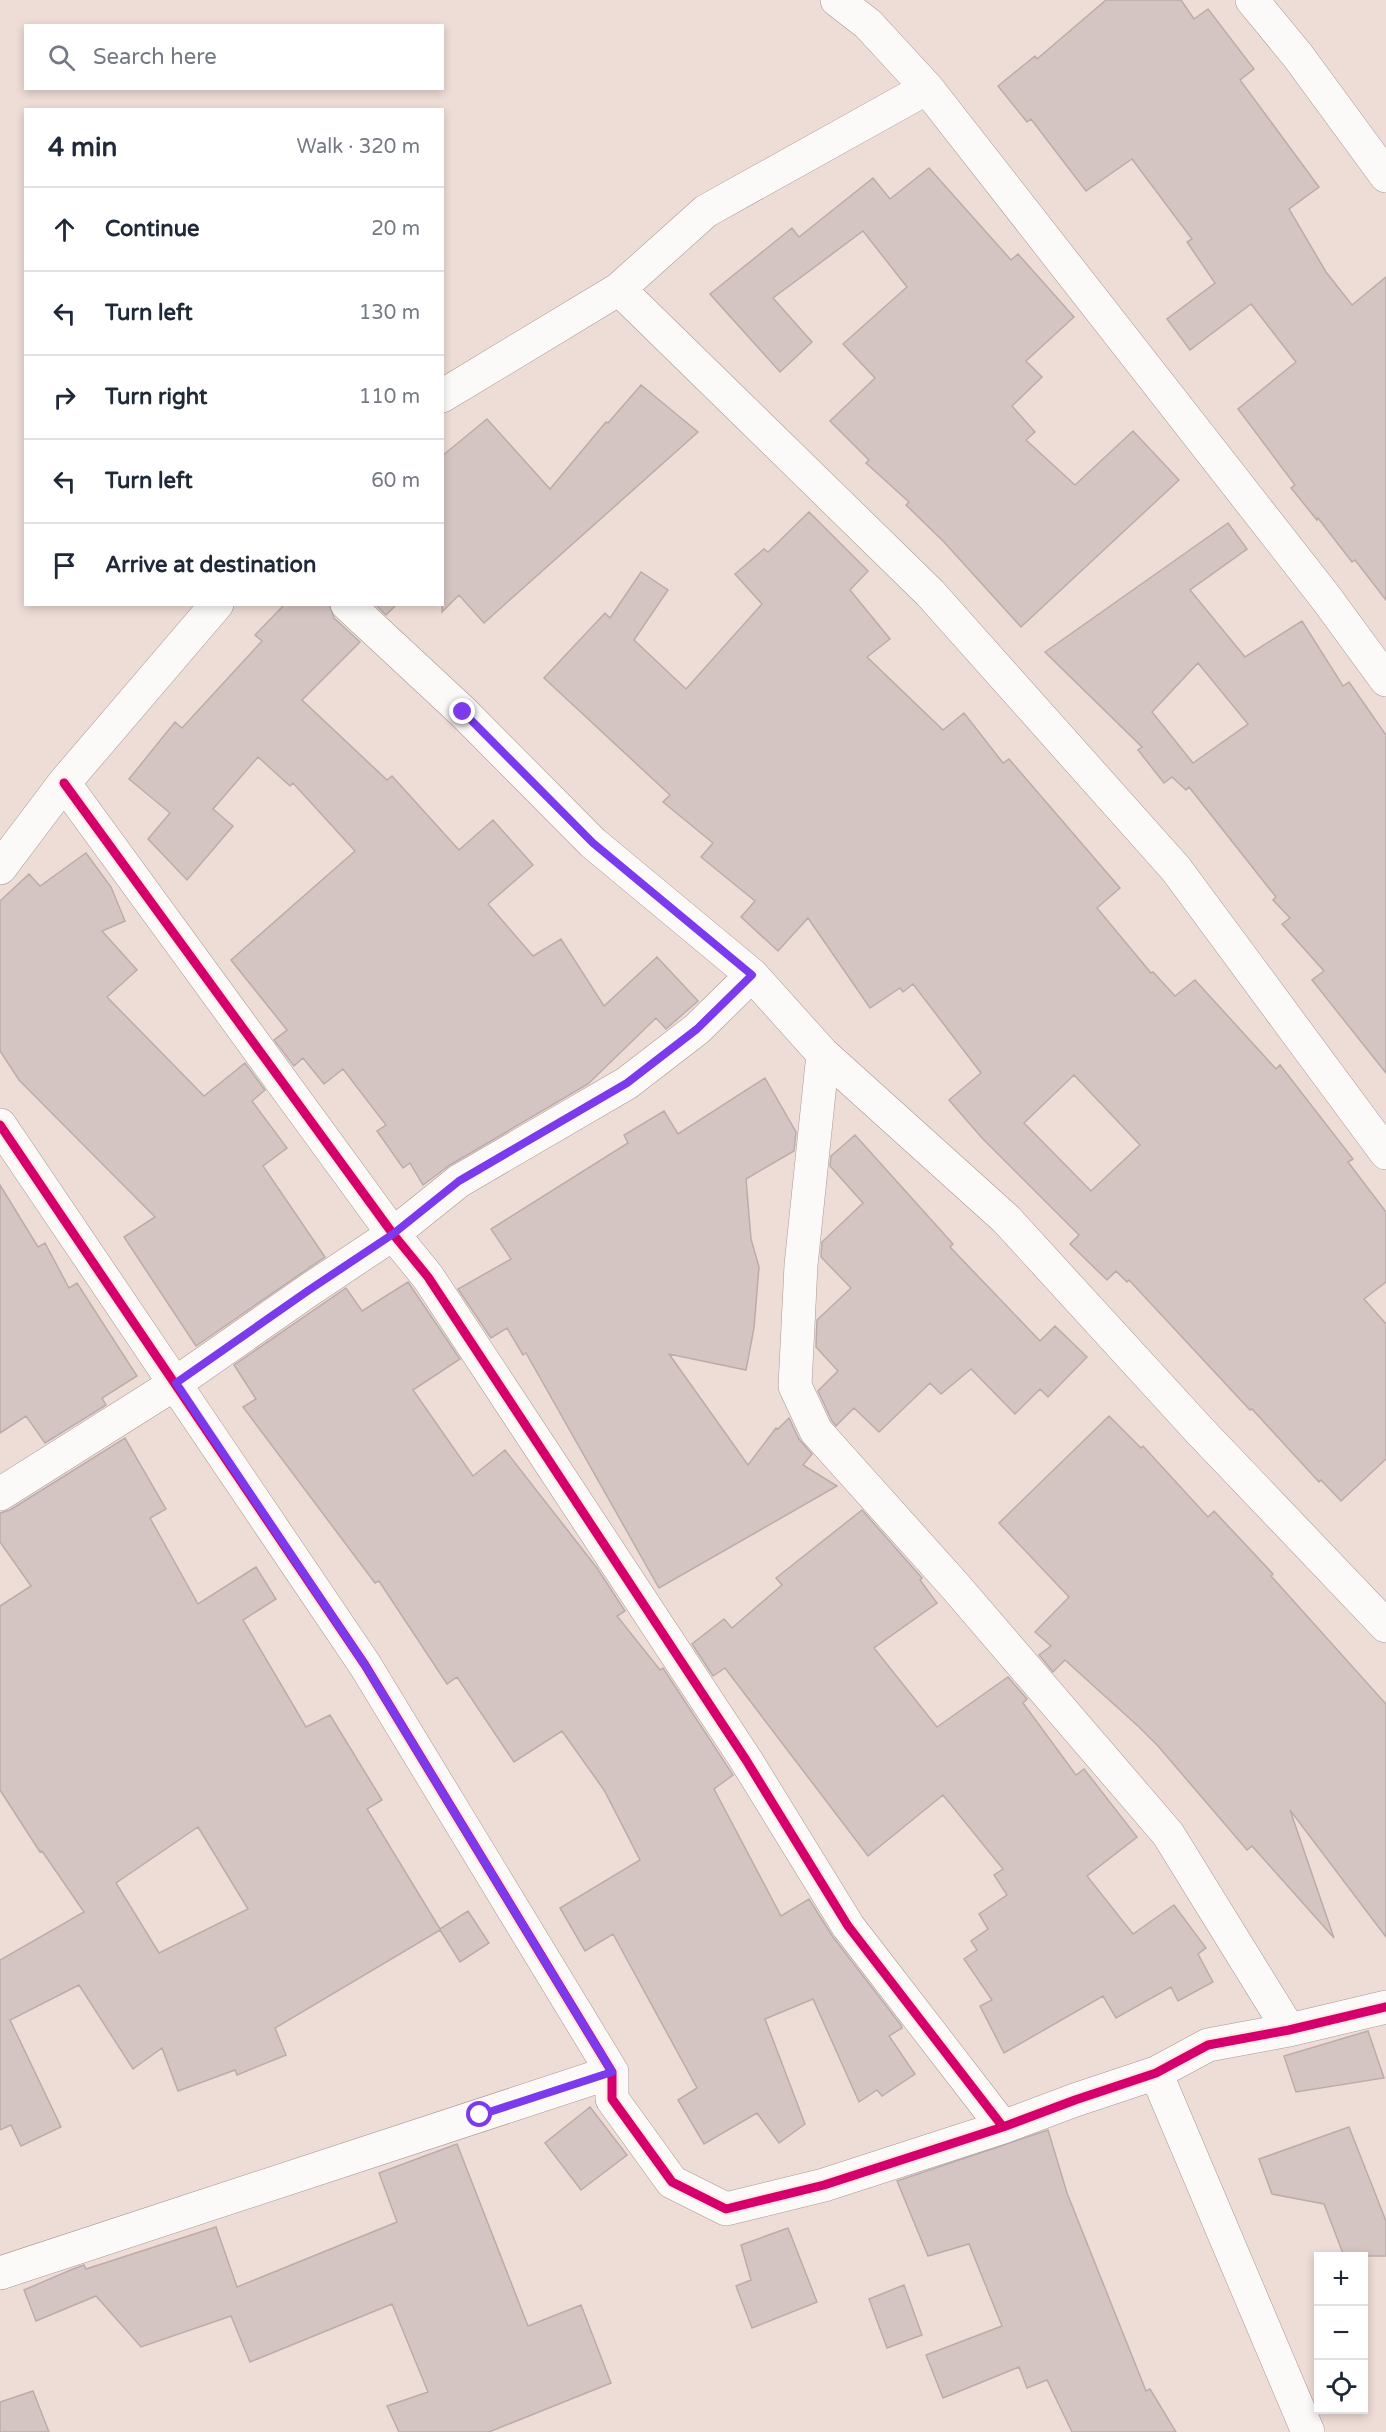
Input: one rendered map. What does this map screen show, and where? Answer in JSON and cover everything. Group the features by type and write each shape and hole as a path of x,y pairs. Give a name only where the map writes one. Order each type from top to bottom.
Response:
{"street":[{"path":"837,0 868,24 927,88 1326,598 1386,680"},
{"path":"1252,0 1298,56 1386,176"},
{"path":"444,395 619,289 706,211 927,88"},
{"path":"619,289 930,593 1176,869 1386,1154"},
{"path":"0,868 64,783 215,606"},
{"path":"349,606 463,712 593,843 752,975 823,1054 1006,1220 1208,1439 1386,1626"},
{"path":"64,783 393,1234 429,1277 746,1760 848,1926 1003,2127"},
{"path":"0,1494 176,1383 393,1234 459,1181 627,1083 697,1029 752,975"},
{"path":"823,1054 801,1265 795,1386 816,1431 955,1586 1168,1834 1289,2030"},
{"path":"0,1125 365,1665 612,2072 612,2099 672,2182 726,2209 824,2185 1003,2127 1156,2073 1208,2045 1289,2030 1386,2007"},
{"path":"0,2273 612,2072"},
{"path":"1156,2073 1308,2432"}],"building":[{"path":"1106,0 1181,0 1194,19 1208,9 1254,69 1240,80 1319,187 1289,209 1326,272 1352,305 1386,277 1386,600 1355,560 1352,562 1291,488 1295,485 1238,409 1296,362 1251,304 1190,350 1167,319 1215,283 1187,242 1192,239 1132,159 1086,191 1031,119 1027,122 998,86 1035,56 1037,59"},
{"path":"929,168 1011,260 1018,254 1074,317 1026,361 1042,377 1012,406 1035,432 1026,440 1075,485 1133,431 1179,480 1021,627 944,542 906,505 909,502 866,463 869,460 830,421 875,378 843,344 907,287 863,231 773,298 812,342 780,372 710,294 792,228 799,237 873,178 890,199"},
{"path":"641,385 698,432 484,623 459,595 442,612 442,606 444,606 444,454 487,419 550,489 606,422 608,423"},
{"path":"809,512 868,571 850,590 890,639 867,657 943,730 964,713 1003,763 1009,759 1120,888 1097,908 1151,973 1153,972 1175,996 1195,980 1276,1069 1280,1065 1353,1159 1348,1162 1386,1212 1386,1282 1364,1299 1386,1324 1386,1459 1341,1501 1321,1480 1319,1482 1129,1280 1127,1282 1116,1271 1107,1280 1070,1244 1079,1235 982,1138 949,1100 981,1073 913,984 903,992 900,988 870,1008 808,918 778,951 741,917 755,901 701,857 713,843 663,802 670,795 544,678 605,613 610,618 641,572 668,590 634,640 686,689 762,604 735,574 764,549 768,552","holes":["1074,1075 1140,1145 1091,1191 1024,1123"]},
{"path":"1228,523 1247,549 1190,590 1245,657 1302,621 1343,686 1349,682 1386,735 1386,1073 1312,980 1324,971 1282,924 1290,918 1273,900 1276,897 1189,787 1186,790 1172,777 1164,783 1138,750 1142,747 1045,652","holes":["1198,663 1248,724 1193,763 1152,712"]},
{"path":"283,606 330,606 334,618 360,642 302,700 387,780 392,776 459,850 493,820 533,865 488,904 533,956 561,939 604,1006 657,957 698,1001 666,1029 656,1018 588,1084 450,1165 423,1185 410,1163 403,1168 377,1131 386,1125 343,1069 324,1084 303,1058 294,1066 274,1040 287,1030 231,960 355,851 293,783 290,786 258,757 213,809 233,826 187,880 148,839 170,813 129,779 175,722 182,728 262,641 255,635"},
{"path":"377,606 395,606 386,615"},
{"path":"86,853 111,887 125,921 102,931 137,970 107,997 204,1096 245,1063 265,1090 252,1101 287,1148 263,1166 325,1257 196,1346 124,1237 155,1217 19,1080 0,1051 0,901 29,874 40,886"},
{"path":"765,1078 796,1132 794,1151 746,1179 751,1239 759,1267 754,1328 746,1370 669,1354 748,1465 776,1428 778,1429 789,1418 799,1439 812,1454 803,1465 837,1486 659,1588 526,1353 523,1355 507,1328 491,1338 458,1289 511,1259 491,1229 628,1143 624,1135 664,1111 678,1134"},
{"path":"855,1135 953,1244 950,1247 1040,1341 1055,1326 1087,1357 1048,1397 1040,1389 1015,1414 971,1369 941,1394 930,1383 879,1432 854,1408 836,1426 832,1421 818,1391 838,1371 816,1347 817,1320 851,1288 821,1257 822,1242 863,1203 830,1166 831,1156"},
{"path":"0,1185 38,1247 45,1243 69,1288 77,1283 137,1376 102,1398 106,1405 45,1443 26,1416 0,1433"},
{"path":"408,1282 460,1359 413,1390 473,1476 505,1450 597,1568 625,1611 617,1616 660,1670 663,1668 733,1775 714,1789 781,1916 809,1899 833,1937 901,2025 902,2028 889,2036 915,2074 882,2096 877,2090 859,2102 813,1999 765,2019 805,2124 779,2143 757,2113 704,2144 678,2100 697,2088 613,1934 585,1951 560,1908 640,1860 604,1790 562,1731 514,1762 457,1677 447,1684 379,1581 375,1583 243,1407 256,1399 234,1365 346,1288 362,1311"},
{"path":"1109,1416 1141,1448 1143,1446 1208,1517 1214,1511 1273,1574 1271,1576 1386,1704 1386,1937 1290,1810 1334,1938 1252,1846 1247,1850 1139,1727 1065,1660 1053,1672 1039,1655 1051,1646 1035,1632 1069,1597 999,1523"},
{"path":"125,1438 166,1509 150,1518 198,1604 256,1567 276,1599 243,1620 306,1727 330,1715 382,1800 367,1809 440,1929 468,1911 489,1943 460,1962 440,1930 275,2028 286,2055 237,2075 235,2070 178,2091 162,2048 133,2069 79,1985 10,2020 61,2127 21,2146 11,2125 0,2130 0,1960 84,1912 42,1851 40,1852 0,1790 0,1606 31,1586 0,1542 0,1513 10,1510","holes":["198,1827 248,1909 159,1953 116,1883"]},
{"path":"862,1510 922,1578 920,1580 937,1603 874,1648 937,1727 1008,1677 1027,1699 1023,1703 1076,1775 1084,1769 1137,1837 1087,1876 1133,1934 1174,1905 1206,1948 1198,1954 1213,1982 1178,2001 1171,1987 1116,2018 1103,1996 1004,2053 980,2006 992,2000 964,1959 977,1950 971,1941 988,1929 979,1914 1007,1895 994,1875 1003,1869 943,1795 868,1856 725,1668 713,1676 692,1644 724,1619 732,1628 782,1585 776,1578"},
{"path":"1368,2031 1384,2078 1296,2092 1284,2056"},
{"path":"590,2107 627,2155 581,2190 545,2143"},
{"path":"1349,2127 1386,2221 1386,2256 1368,2256 1368,2252 1342,2252 1324,2204 1272,2194 1259,2159"},
{"path":"1048,2130 1067,2193 1146,2391 1150,2389 1176,2432 1072,2432 1047,2380 1027,2388 1019,2367 943,2398 926,2355 1002,2326 969,2244 928,2256 897,2181"},
{"path":"457,2144 528,2326 581,2305 611,2383 489,2432 399,2432 387,2406 428,2392 392,2304 250,2362 231,2316 141,2347 96,2296 36,2321 24,2290 84,2265 86,2269 216,2227 237,2287 397,2222 379,2173"},
{"path":"788,2228 817,2302 752,2328 736,2286 751,2280 741,2245"},
{"path":"904,2285 922,2335 887,2348 869,2299"},
{"path":"33,2391 49,2432 0,2432 0,2402"}],"cycle path":[{"path":"64,783 393,1234 428,1277 746,1760 848,1926 1003,2127"},
{"path":"0,1125 365,1665 612,2072 612,2099 672,2182 726,2209 824,2185 1003,2127 1156,2073 1208,2045 1289,2030 1386,2007"}],"route":[{"path":"463,712 593,843 752,975 697,1029 627,1083 459,1181 421,1214 393,1234 176,1383 365,1665 612,2072 480,2115"}]}
